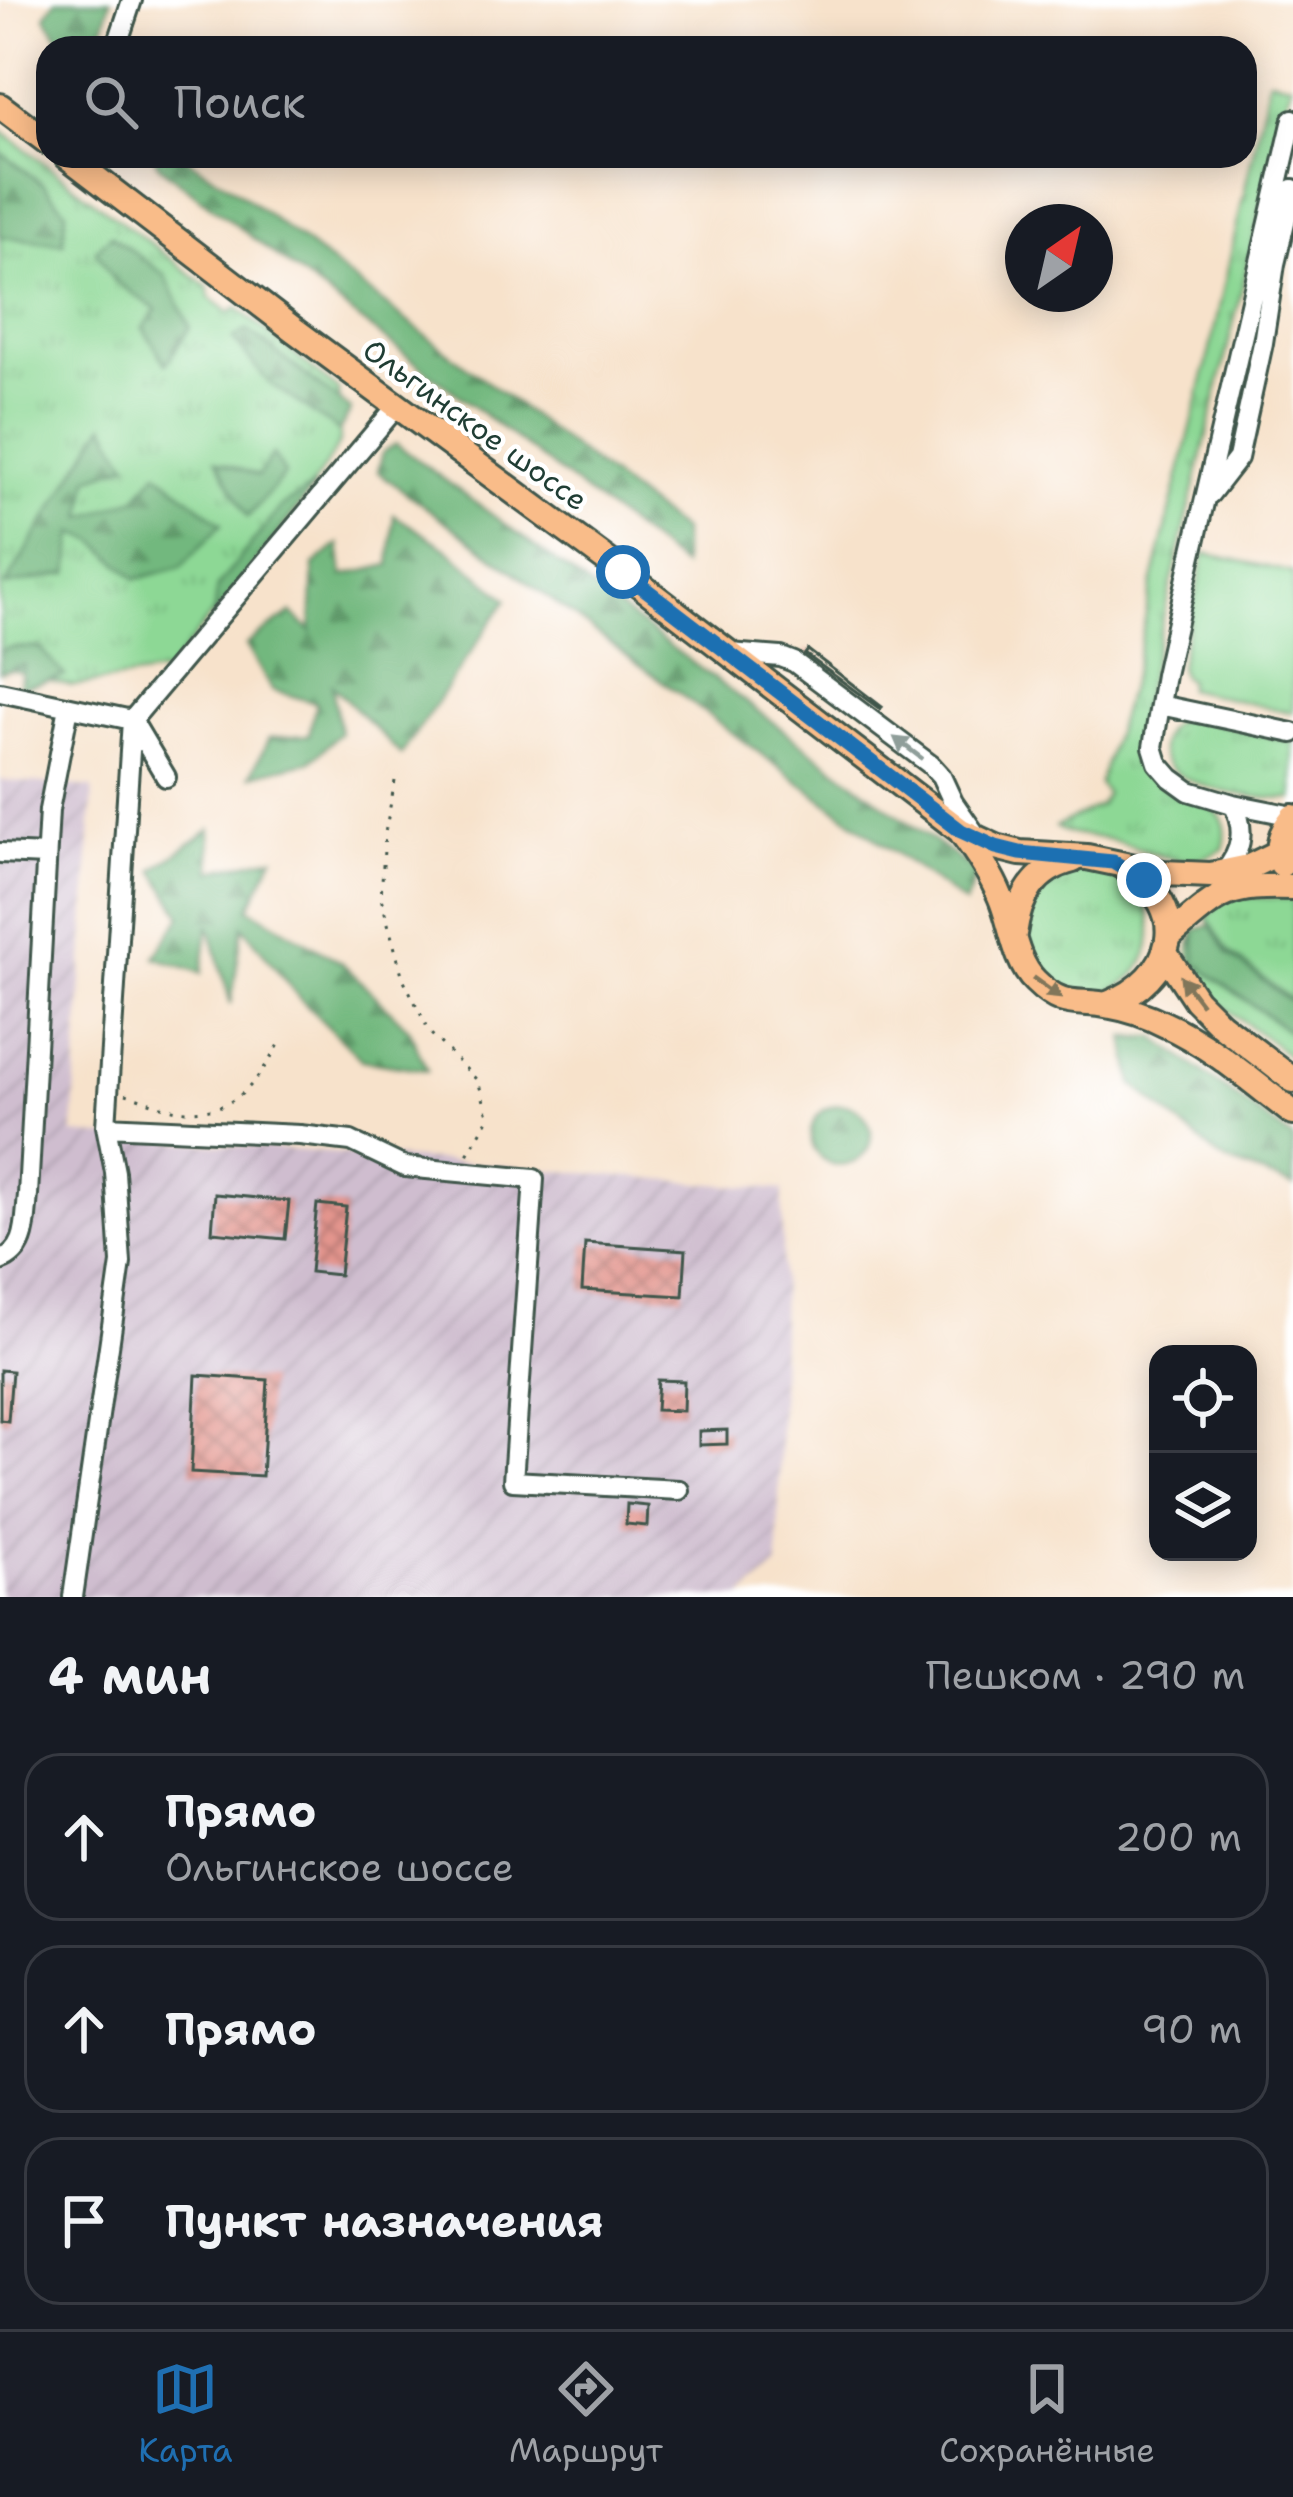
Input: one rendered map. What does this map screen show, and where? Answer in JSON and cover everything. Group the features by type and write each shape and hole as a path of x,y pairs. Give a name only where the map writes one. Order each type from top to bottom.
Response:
{"main road":[{"path":"0,106 36,133"},
{"name":"Ольгинское шоссе","path":"85,168 970,835"},
{"path":"970,835 1014,934 1020,960 1032,978 1052,995 1077,1005 1108,1004 1148,980 1167,945 1206,905 1226,892 1293,883 1278,853 1281,832 1293,817"},
{"path":"970,835 1020,853 1087,857 1163,873 1211,875 1249,867 1278,853"},
{"path":"1014,934 1017,907 1042,873 1059,863 1087,857"},
{"path":"1113,862 1144,880 1163,905 1167,945 1196,1000 1293,1080"},
{"path":"1108,1004 1156,1020 1202,1044 1293,1113"}],"street":[{"path":"120,36 132,0"},
{"path":"1293,119 1153,748 1158,763 1190,791 1293,817"},
{"path":"1204,503 1238,458 1293,189"},
{"path":"73,1597 122,1263 115,1172 106,1126 132,720 397,406"},
{"path":"0,692 132,720 166,777"},
{"path":"1160,705 1293,733"},
{"path":"0,1261 22,1244 49,810 69,707"},
{"path":"1223,872 1235,859 1241,840 1241,820 1233,804"},
{"path":"0,853 46,855"},
{"path":"106,1126 351,1141 405,1167 534,1178 513,1481 679,1490"}],"path":[{"path":"395,781 385,833 381,898 404,977 421,1015 430,1033 478,1081 489,1118 456,1172"},
{"path":"108,1089 188,1112 232,1103 256,1081 282,1040"}],"shaded area":[{"path":"0,780 93,788 73,1134 783,1190 778,1566 742,1597 0,1597"}],"green space":[{"path":"56,0 111,0 100,36 58,36 45,16"},
{"path":"1269,79 1291,83 1135,735 1139,764 1149,777 1210,807 1226,830 1223,849 1180,859 1056,827 1100,805 1106,794 1099,784 1136,665 1250,168 1257,168 1257,134"},
{"path":"0,130 36,157 36,168 50,168 208,287 210,298 230,313 237,308 338,390 340,442 317,479 167,672 72,686 0,666"},
{"path":"0,152 43,184 66,211 63,243 0,234"},
{"path":"161,168 201,168 230,186 682,531 682,566"},
{"path":"111,235 165,275 190,327 166,364 143,328 157,310 113,280 96,250"},
{"path":"247,330 351,410 339,431 269,383 233,339"},
{"path":"105,424 128,464 89,478 83,518 136,498 157,472 222,524 181,567 136,579 94,540 74,533 69,573 5,586"},
{"path":"396,444 977,873 965,904 378,472 383,452"},
{"path":"273,454 285,474 248,517 217,461 258,476"},
{"path":"315,486 214,617 217,587 282,506"},
{"path":"394,515 446,548 507,599 401,755 332,685 340,733 311,761 251,775 269,738 309,735 316,703 272,690 246,645 291,613 311,631 314,565 339,544 343,576 390,565"},
{"path":"1205,553 1293,573 1293,713 1187,689 1188,680 1179,666"},
{"path":"39,647 65,676 18,688 24,665 0,672 0,651"},
{"path":"1188,717 1293,742 1293,799 1211,788 1172,770 1162,756 1162,740 1171,724"},
{"path":"210,829 212,871 274,857 249,908 342,963 409,1029 427,1070 362,1060 299,998 243,926 231,1004 209,924 202,973 155,957 182,916 154,870"},
{"path":"1089,870 1113,874 1133,888 1147,908 1151,932 1147,956 1133,976 1113,990 1089,994 1065,990 1045,976 1031,956 1027,932 1031,908 1045,888 1065,874"},
{"path":"1227,896 1293,899 1293,1001 1229,952 1207,918"},
{"path":"1211,925 1228,954 1293,1003 1293,1034 1196,964 1195,930"},
{"path":"1194,932 1196,964 1293,1035 1293,1059 1207,994 1190,969 1195,970 1190,956"},
{"path":"1125,1037 1155,1037 1293,1139 1293,1186 1221,1159 1133,1084"},
{"path":"841,1105 862,1114 871,1135 862,1156 841,1165 820,1156 811,1135 820,1114"}],"building":[{"path":"808,650 882,707 805,654"},
{"path":"215,1194 289,1201 285,1239 212,1232"},
{"path":"317,1204 346,1207 339,1275 310,1272"},
{"path":"585,1243 686,1250 683,1296 582,1290"},
{"path":"0,1370 12,1371 8,1421 0,1420"},
{"path":"196,1375 268,1380 262,1476 191,1472"},
{"path":"658,1380 684,1381 683,1411 656,1410"},
{"path":"727,1430 727,1444 699,1445 699,1431"},
{"path":"627,1504 648,1506 647,1526 626,1524"}],"route":[{"path":"623,572 961,831 1020,853 1113,862 1144,880"}]}
